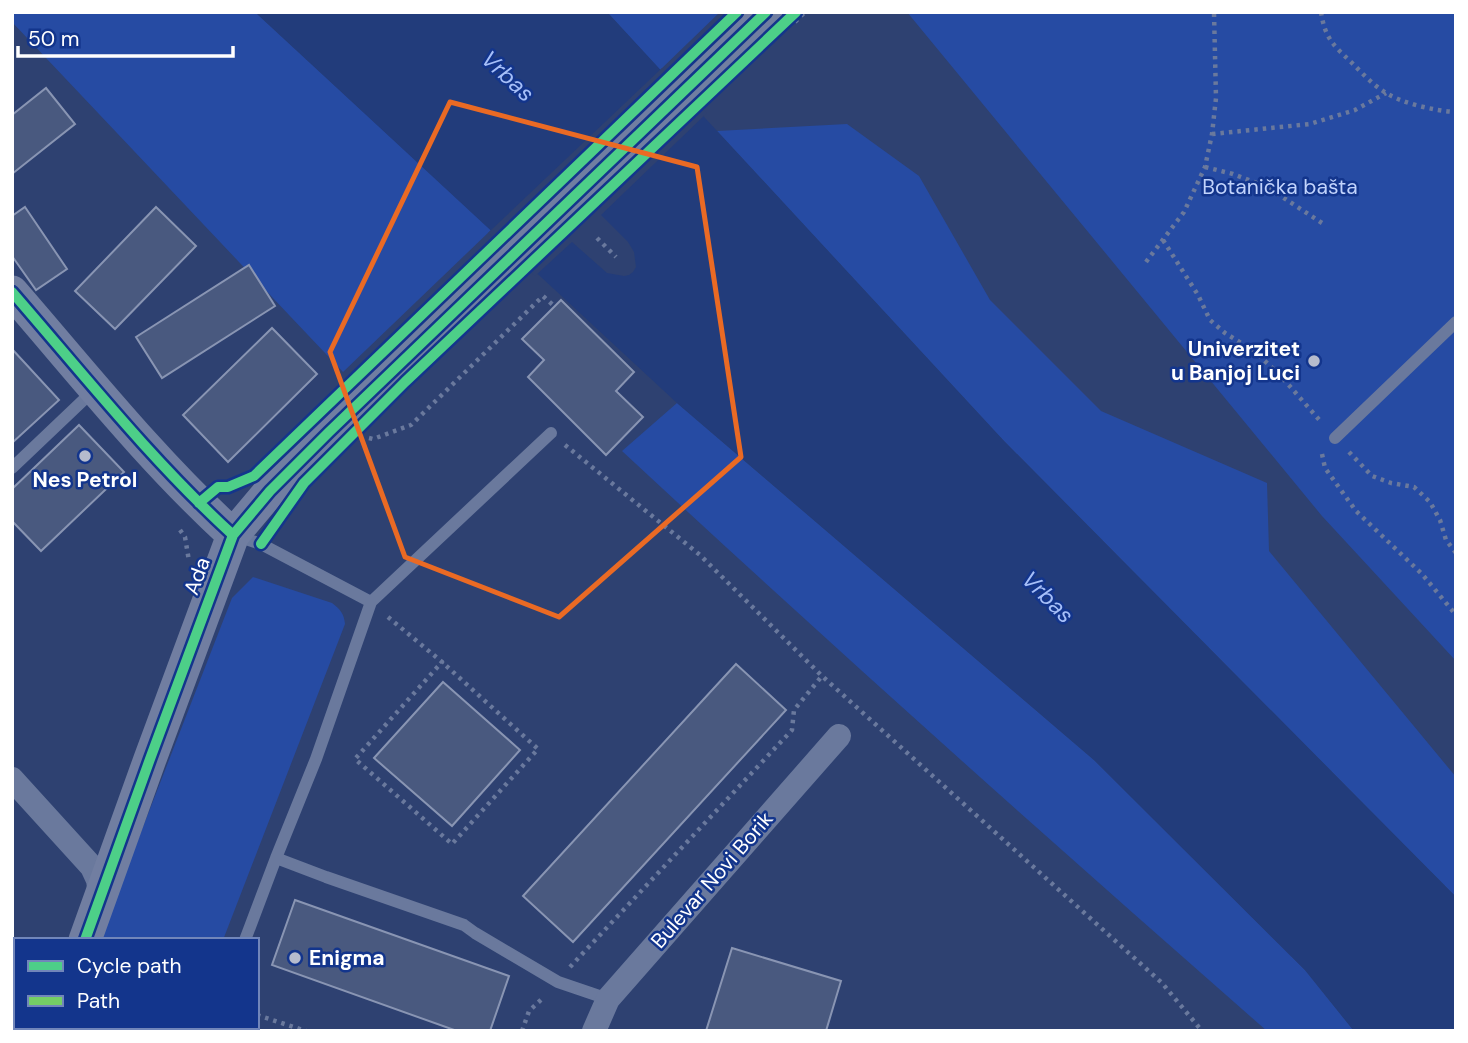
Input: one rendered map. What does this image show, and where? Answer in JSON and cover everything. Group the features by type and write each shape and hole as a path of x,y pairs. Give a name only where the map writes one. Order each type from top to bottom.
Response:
{"street":[{"path":"12,292 184,489 233,535 290,470 392,370 785,19"},
{"name":"Ada","path":"86,938 233,535"},
{"name":"Bulevar Novi Borik","path":"594,1031 608,999 839,736"},
{"path":"12,779 92,867 98,880 100,895"}],"lane":[{"path":"1335,438 1456,322"},
{"path":"12,468 95,389"},
{"path":"246,938 316,759 371,602 551,433"},
{"path":"233,535 261,544 371,602"},
{"path":"276,858 464,925 558,982 608,999"}],"path":[{"path":"785,19 805,12"},
{"path":"1146,261 1184,212 1205,167 1216,98 1214,12"},
{"path":"1321,12 1331,42 1386,93 1405,101 1456,112"},
{"path":"1212,134 1310,124 1354,110 1386,93"},
{"path":"1205,167 1267,187 1322,223"},
{"path":"597,238 616,257"},
{"path":"1163,240 1198,295 1210,320 1224,333 1254,351 1280,375 1372,476 1414,487 1430,502 1440,520 1446,540 1456,553"},
{"path":"360,436 373,439 411,425 543,296 554,306"},
{"path":"551,433 700,555 822,676 1162,983 1202,1031"},
{"path":"1335,438 1321,455 1325,468 1356,511 1422,574 1456,615"},
{"path":"371,602 442,662 538,749 452,844 355,759 442,662"},
{"path":"522,1031 529,1011 792,730 794,710 822,676"},
{"path":"259,1016 306,1031"}],"highlighted area":[{"path":"450,102 697,167 741,457 559,617 405,557 330,352"}],"green space":[{"path":"12,12 255,12 491,230 343,372 12,22"},
{"path":"607,12 720,12 660,70"},
{"name":"Botanička bašta","path":"907,12 1456,12 1456,661 1322,516"},
{"path":"847,124 919,176 990,300 1101,411 1267,483 1269,551 1456,777 1456,897 1003,440 717,131"},
{"path":"677,403 1094,760 1305,970 1354,1031 1267,1031 942,743 622,451"},
{"path":"253,577 332,603 342,612 345,624 224,938 100,938 232,598"},
{"path":"12,940 14,1029 20,1029 12,1031"}],"water":[{"name":"Vrbas","path":"255,12 607,12 1003,440 1456,897 1456,1031 1354,1031 1305,970 1094,760 677,403"}],"pier":[{"path":"662,68 707,113 601,215 628,242 634,252 636,267 633,272 624,276 607,273 572,242 535,276 488,233"}],"building":[{"path":"46,88 75,124 12,174 12,115"},
{"path":"25,207 67,269 36,290 12,256 12,216"},
{"path":"156,207 196,246 115,329 75,291"},
{"path":"249,265 275,306 162,378 136,337"},
{"path":"561,300 634,372 616,391 643,417 606,455 528,377 544,360 522,339"},
{"path":"272,328 317,374 228,462 183,415"},
{"path":"12,349 59,400 12,443"},
{"path":"79,425 124,472 41,551 12,521 12,489"},
{"path":"736,664 786,710 573,942 523,896"},
{"path":"443,682 520,750 452,826 374,758"},
{"path":"295,900 509,976 490,1031 457,1031 272,965"},
{"path":"732,948 841,981 826,1031 706,1031"}],"cycle path":[{"path":"199,503 218,487 228,487 254,476 737,12"},
{"path":"86,938 233,535 270,491 329,432 766,12"},
{"path":"261,544 304,483 405,382 796,12"},
{"path":"12,292 146,447 233,535"}],"place":[{"name":"Univerzitet u Banjoj Luci","path":"1314,361"},
{"name":"Nes Petrol","path":"85,456"},
{"name":"Enigma","path":"295,958"}]}
